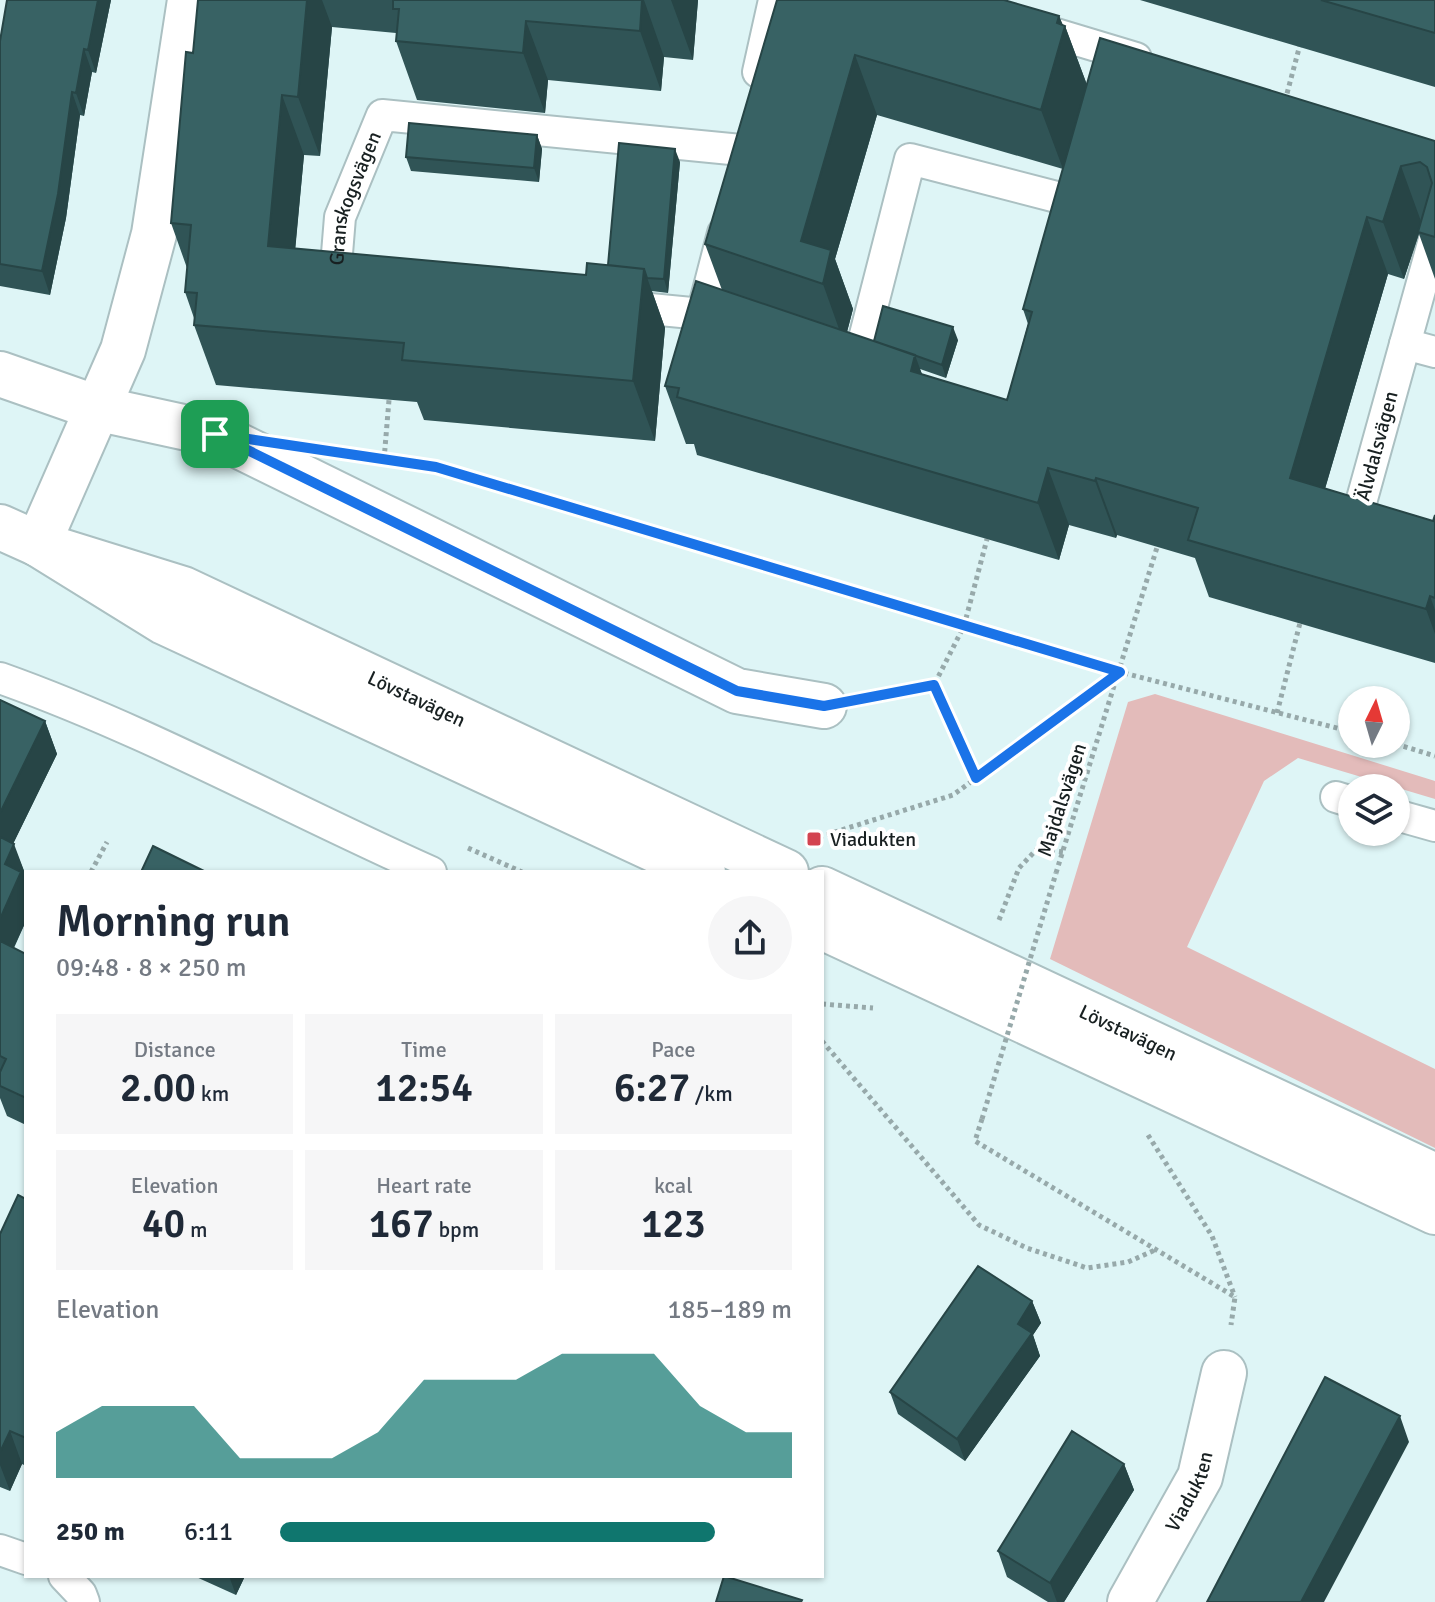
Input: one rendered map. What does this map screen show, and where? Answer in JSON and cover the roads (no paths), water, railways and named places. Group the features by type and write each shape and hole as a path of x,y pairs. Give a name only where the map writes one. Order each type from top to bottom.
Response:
{"street":[{"path":"19,536 100,409 123,350 154,234 190,0"},
{"path":"0,374 100,409 215,434 737,691 824,706"},
{"name":"Lövstavägen","path":"19,536 164,622 699,870"},
{"name":"Lövstavägen","path":"19,536 183,589 782,870"},
{"name":"Lövstavägen","path":"824,890 1435,1176"},
{"name":"Lövstavägen","path":"824,928 1435,1212"},
{"name":"Viadukten","path":"1130,1602 1200,1477 1224,1373"}],"lane":[{"path":"735,181 774,0"},
{"path":"1000,17 1171,68"},
{"path":"1106,81 1115,52"},
{"name":"Granskogsvägen","path":"374,282 335,278 340,217 382,115 741,150"},
{"path":"857,366 910,159 1072,201"},
{"path":"1064,230 1081,171"},
{"path":"702,314 728,212"},
{"name":"Älvdalsvägen","path":"1435,236 1357,517 1435,541"},
{"path":"596,304 702,314 759,333"},
{"path":"1405,344 1435,352"},
{"path":"0,678 108,720 427,870"},
{"path":"1410,819 1435,826"},
{"path":"0,1550 24,1558"},
{"path":"66,1578 81,1594 84,1602"}],"place":[{"name":"Viadukten","path":"814,839"}]}
